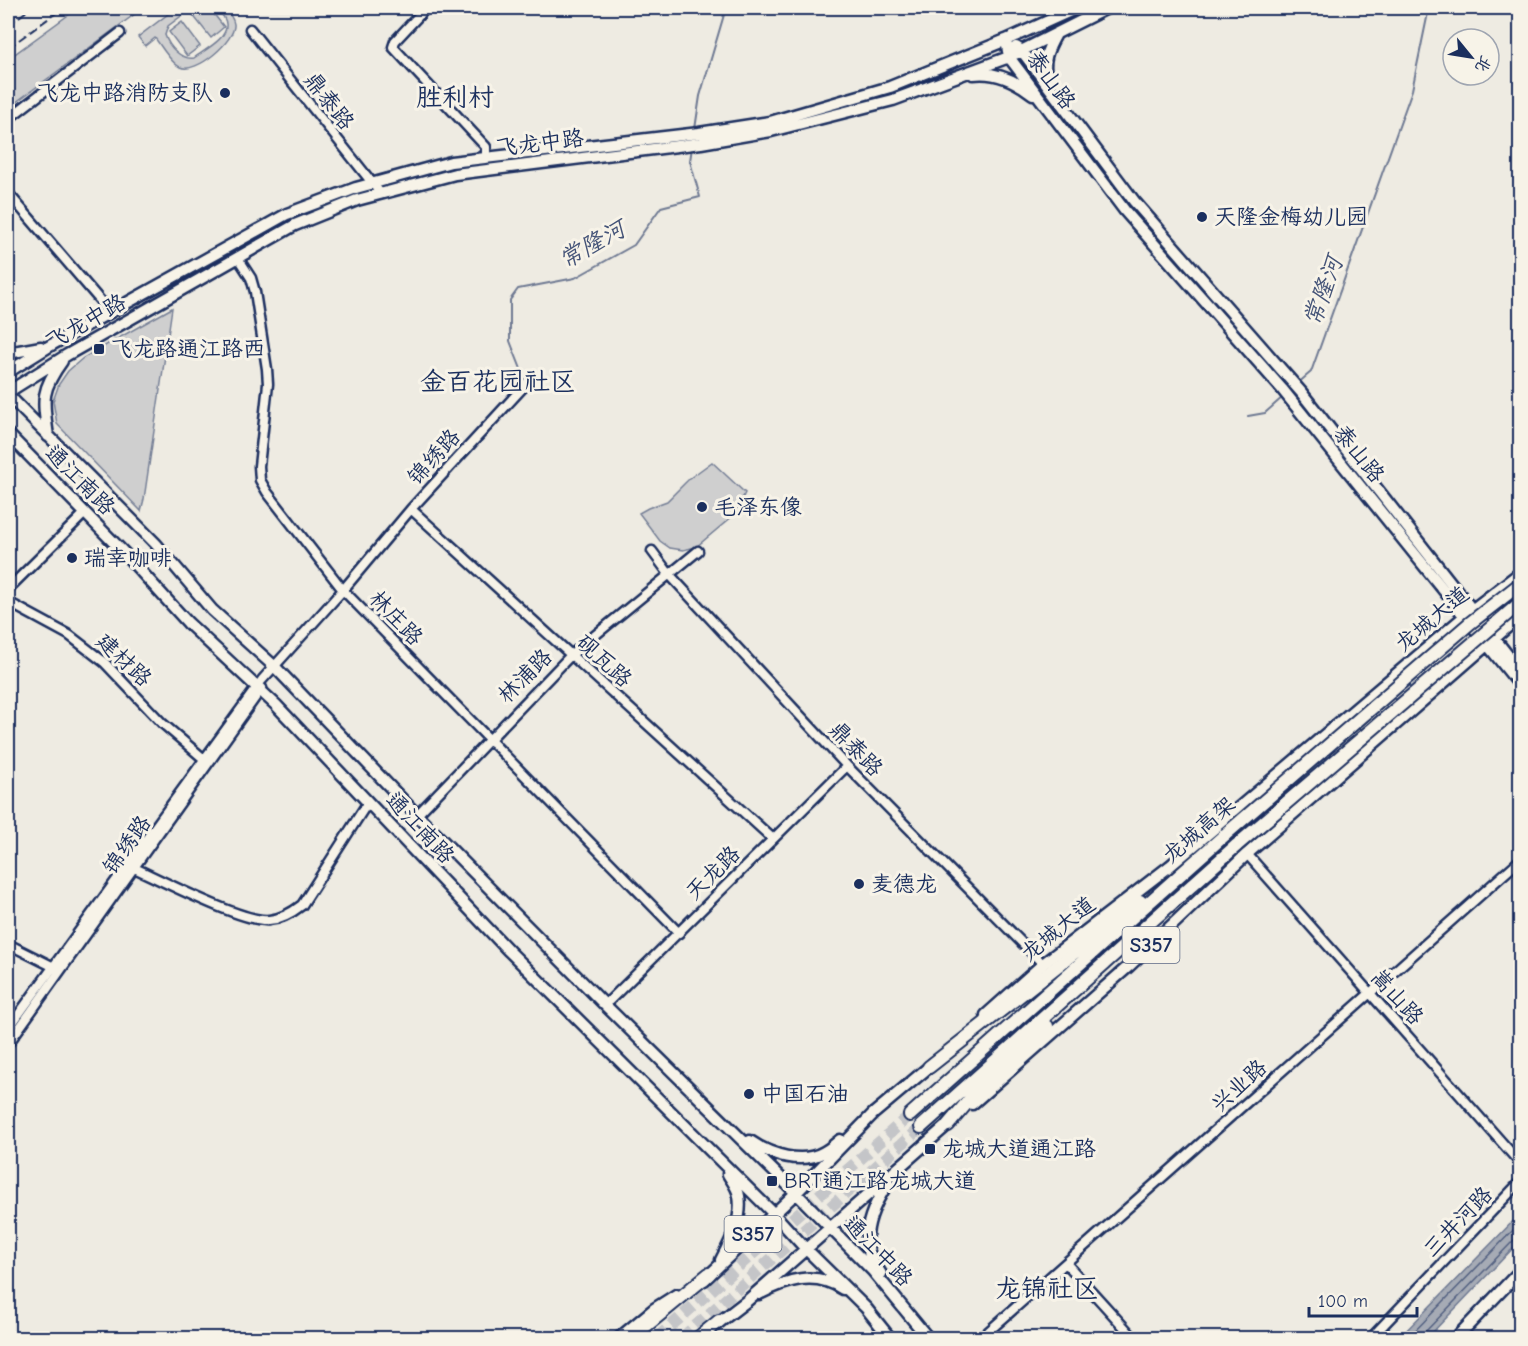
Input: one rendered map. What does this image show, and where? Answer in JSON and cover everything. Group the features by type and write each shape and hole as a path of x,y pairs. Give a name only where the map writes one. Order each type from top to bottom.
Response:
{"highway":[{"name":"龙城高架","path":"910,1115 1226,834 1470,623 1521,584"},
{"name":"龙城高架","path":"921,1127 1237,845 1521,603"},
{"path":"929,1067 1226,834"},
{"path":"948,1125 983,1084 1130,950 1237,845"},
{"path":"631,1338 714,1270"},
{"path":"698,1338 719,1321"}],"main road":[{"name":"飞龙中路","path":"8,394 67,355 295,225 357,200 455,174 693,139 770,122 890,87 1006,40 1077,8"},
{"name":"飞龙中路","path":"8,372 53,344 288,214 372,184 452,162 771,131 893,100 1010,57 1107,8"},
{"path":"1050,88 1043,67 1046,50 1056,33"},
{"name":"泰山路","path":"1006,40 1022,51 1134,201 1301,392 1468,614"},
{"name":"泰山路","path":"1006,40 1010,57 1125,211 1282,389 1490,641 1521,685"},
{"path":"958,76 984,73 1006,78 1025,88 1042,101"},
{"path":"8,352 53,344"},
{"path":"48,436 43,401 51,376 67,355"},
{"name":"通江南路","path":"8,394 156,544 212,610 275,667 605,1005 796,1193"},
{"name":"通江南路","path":"8,434 188,623 259,689 509,951 774,1214 804,1248"},
{"path":"8,444 26,454"},
{"name":"龙城大道","path":"640,1338 796,1193 873,1114 929,1067 1043,964 1170,866 1468,614 1521,573"},
{"name":"S357","path":"719,1321 748,1300 804,1248 830,1229 896,1172 1129,966 1246,854 1521,616"},
{"name":"泰山路","path":"1490,641 1521,671"},
{"path":"725,1123 757,1146 772,1153 791,1158 807,1158 823,1153 873,1114"},
{"path":"619,1338 654,1309 714,1270 731,1240 737,1223 739,1194 728,1173 707,1148"},
{"path":"896,1172 872,1208 868,1252 900,1301"},
{"name":"通江中路","path":"796,1193 873,1271 900,1301 928,1338"},
{"path":"804,1248 856,1298 890,1338"},
{"path":"1456,1338 1521,1271"},
{"path":"748,1300 787,1280 799,1279 827,1281 856,1298"},
{"path":"1464,1338 1521,1280"}],"street":[{"path":"426,8 395,40 393,47 486,147 486,158"},
{"name":"鼎泰路","path":"250,29 381,194"},
{"path":"8,119 120,33"},
{"path":"8,193 110,312"},
{"name":"林庄路","path":"238,258 251,278 255,292 267,369 268,384 259,466 260,480 267,492 343,590 679,933"},
{"name":"锦绣路","path":"8,1044 57,968 275,667 411,509 527,383"},
{"name":"砚瓦路","path":"411,509 773,839"},
{"path":"8,588 85,513"},
{"name":"鼎泰路","path":"652,551 669,574 847,766 1043,964"},
{"name":"林浦路","path":"417,815 571,655 698,551"},
{"name":"建材路","path":"8,602 69,635 95,655 162,723 204,759"},
{"name":"锦绣路","path":"130,866 204,759 259,689"},
{"name":"天龙路","path":"605,1005 847,766"},
{"path":"130,866 243,916 269,920 291,913 302,905 368,802"},
{"name":"嵩山路","path":"1246,854 1521,1163"},
{"name":"兴业路","path":"981,1338 1521,860"},
{"path":"8,944 57,968"},
{"name":"锦绣路","path":"8,1029 57,968"},
{"name":"三井河路","path":"1371,1338 1521,1182"},
{"path":"1066,1263 1134,1338"}],"shaded area":[{"path":"78,8 143,8 8,108 8,59"},
{"path":"176,8 192,8 168,26 165,35 169,44 180,55 194,58 223,35 226,22 216,8 224,8 233,19 233,31 222,47 205,61 187,68 180,67 155,38 145,46 138,37"},
{"path":"201,8 209,8 224,27 211,38 192,14"},
{"path":"182,22 200,46 187,56 169,32"},
{"path":"172,308 141,511 57,424 53,401 59,384 68,371 83,358"},
{"path":"712,462 745,493 734,515 696,547 683,550 670,548 660,541 639,513 667,501 690,478"}],"water":[{"path":"1520,1214 1520,1241 1427,1338 1399,1338"}],"waterway":[{"name":"常隆河","path":"695,129 700,96 726,8"},
{"name":"常隆河","path":"1297,384 1311,372 1412,90 1429,8"},
{"name":"常隆河","path":"521,369 510,341 510,300 518,289 575,278 634,245 661,207 700,197 690,161 692,147"},
{"name":"常隆河","path":"1248,416 1265,413 1284,396"}],"tunnel":[{"path":"657,1338 910,1115"},
{"path":"682,1338 921,1127"}],"railway":[{"path":"8,25 31,8"},
{"path":"8,48 63,8"}],"place":[{"name":"飞龙中路消防支队","path":"225,93"},
{"name":"天隆金梅幼儿园","path":"1202,217"},
{"name":"飞龙路通江路西","path":"99,349"},
{"name":"毛泽东像","path":"702,507"},
{"name":"瑞幸咖啡","path":"72,558"},
{"name":"麦德龙","path":"859,884"},
{"name":"中国石油","path":"749,1094"},
{"name":"龙城大道通江路","path":"930,1149"},
{"name":"BRT通江路龙城大道","path":"772,1181"}],"district":[{"name":"胜利村","path":"455,98"},
{"name":"金百花园社区","path":"498,382"},
{"name":"龙锦社区","path":"1047,1289"}]}
